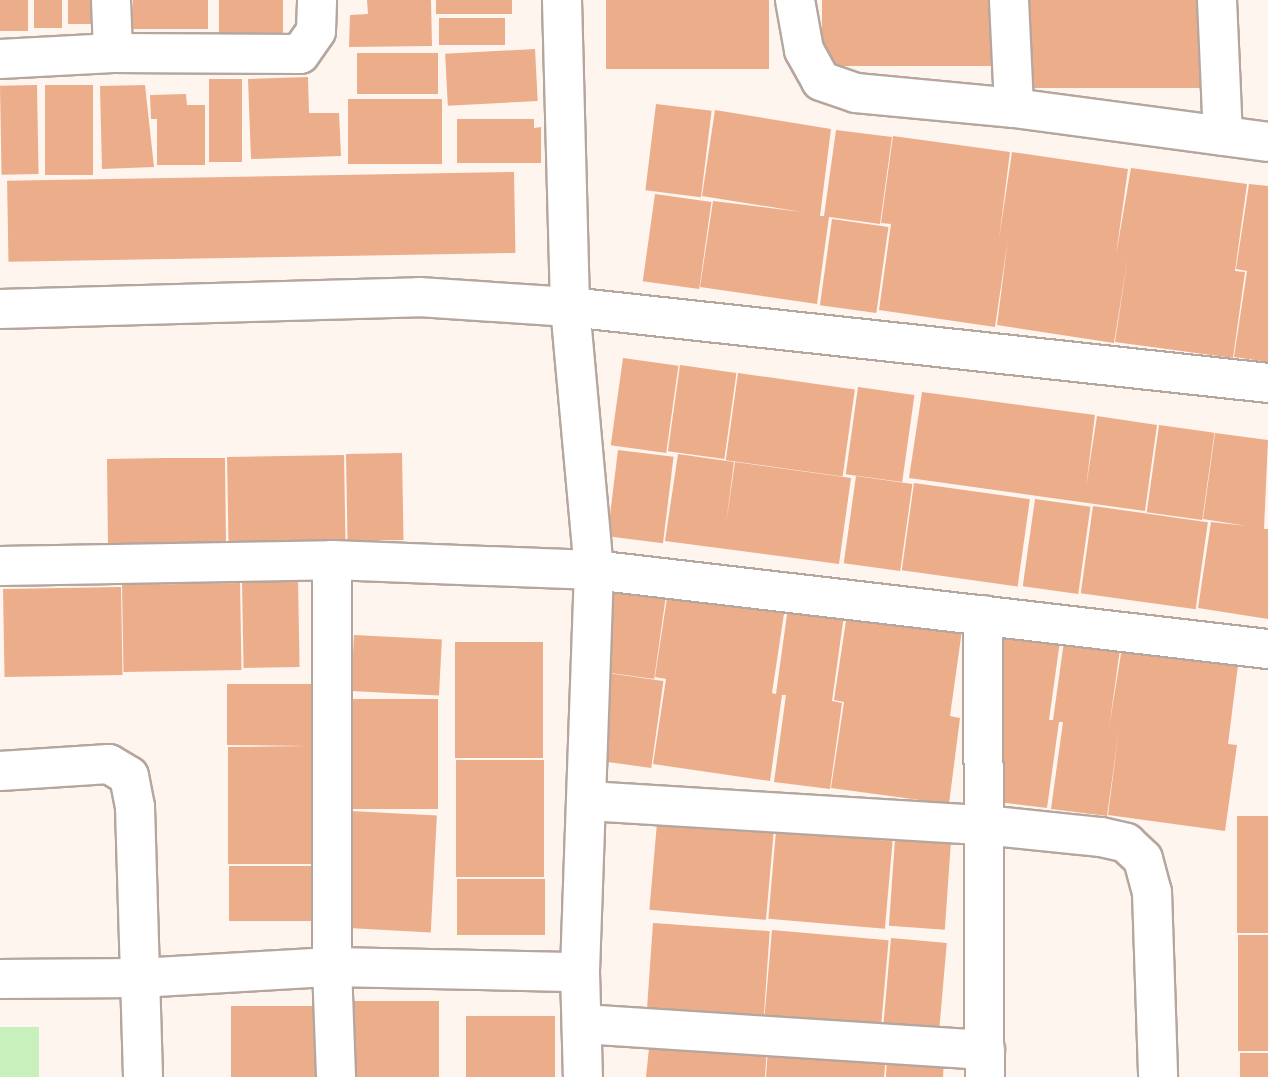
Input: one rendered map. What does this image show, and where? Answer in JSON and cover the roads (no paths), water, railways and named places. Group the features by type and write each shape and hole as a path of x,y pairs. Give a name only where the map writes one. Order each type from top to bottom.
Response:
{"street":[{"path":"111,0 113,53"},
{"path":"0,59 113,53 300,54 316,31 317,0"},
{"path":"562,0 570,307 594,570 580,972 583,1077"},
{"path":"795,0 804,50 821,82 856,93 1014,108 1268,142"},
{"path":"1009,0 1014,108"},
{"path":"1217,0 1223,136"},
{"path":"0,309 419,297 570,307 1268,383"},
{"path":"332,561 332,967 337,1077"},
{"path":"0,565 332,561 594,570 1268,649"},
{"path":"582,1024 985,1063 983,615"},
{"path":"0,771 109,764 129,776 135,807 143,1077"},
{"path":"588,801 984,825 1101,836 1126,844 1143,859 1152,892 1157,1077"},
{"path":"0,979 139,978 332,967 580,972"}]}
